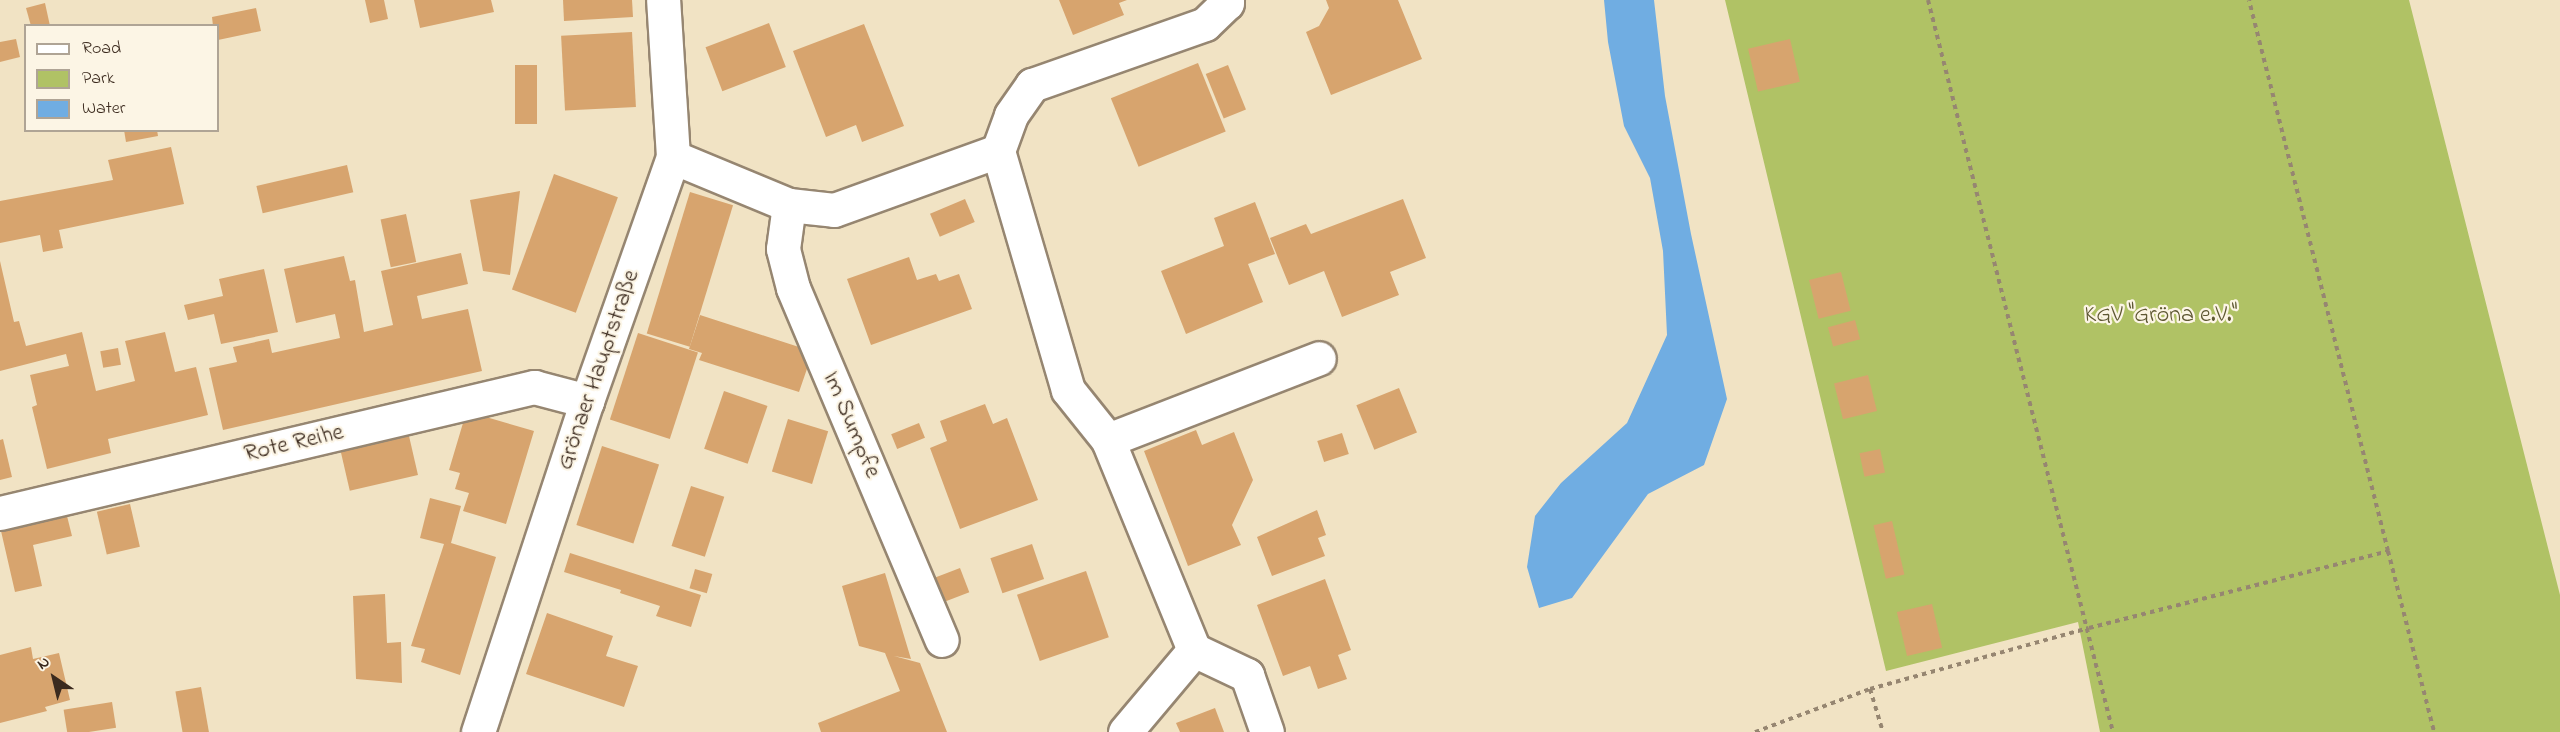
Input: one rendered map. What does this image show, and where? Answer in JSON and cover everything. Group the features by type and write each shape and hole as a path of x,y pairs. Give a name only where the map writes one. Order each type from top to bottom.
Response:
{"street":[{"name":"Grönaer Hauptstraße","path":"478,732 587,401 673,157 663,0"},
{"path":"1227,0 1227,3 1205,24 1032,85 1011,115 998,151 1068,390 1108,440 1194,650 1246,675 1267,732"},
{"path":"673,157 789,205 834,210 998,151"},
{"name":"Im Sumpfe","path":"789,205 783,249 793,288 942,640"},
{"path":"1108,440 1319,358"},
{"name":"Rote Reihe","path":"0,513 534,387 587,401"},
{"path":"1125,732 1194,650"}],"path":[{"path":"1928,0 2114,732"},
{"path":"2249,0 2434,732"},
{"path":"1755,732 1870,689 2089,628 2388,551"},
{"path":"1870,689 1883,732"}],"green space":[{"name":"KGV \"Gröna e.V.\"","path":"1725,0 2409,0 2560,595 2560,732 2100,732 2078,622 1886,671"}],"water":[{"path":"1604,0 1654,0 1665,96 1691,234 1727,399 1704,465 1648,494 1572,598 1539,608 1527,567 1535,516 1561,483 1627,423 1667,335 1663,251 1650,178 1624,126 1608,42"}],"building":[{"path":"365,0 384,0 388,19 370,23"},
{"path":"414,0 491,0 494,12 420,28"},
{"path":"563,0 632,0 633,17 564,21"},
{"path":"1059,0 1127,0 1119,3 1124,15 1073,35"},
{"path":"1326,0 1398,0 1422,59 1331,95 1306,32 1319,26 1329,8"},
{"path":"45,3 50,24 30,24 26,8"},
{"path":"256,8 261,31 219,40 219,24 213,24 212,17"},
{"path":"769,23 786,67 722,91 706,47"},
{"path":"864,24 904,126 862,142 856,125 826,137 793,51"},
{"path":"632,32 636,107 565,111 561,36"},
{"path":"16,39 20,57 0,62 0,42"},
{"path":"1790,39 1800,82 1758,92 1748,49"},
{"path":"1198,63 1226,132 1139,167 1111,98"},
{"path":"515,65 537,65 537,124 515,124"},
{"path":"1228,65 1246,110 1224,118 1206,74"},
{"path":"124,132 157,132 158,136 126,142"},
{"path":"171,147 184,204 59,230 63,248 43,252 40,235 0,243 0,201 113,180 108,160"},
{"path":"347,165 353,192 263,213 256,186"},
{"path":"554,174 618,197 576,313 512,290"},
{"path":"520,191 510,275 483,271 470,200"},
{"path":"690,192 733,205 690,347 647,334"},
{"path":"965,199 975,222 940,237 930,214"},
{"path":"1403,199 1426,258 1390,272 1399,295 1342,317 1324,271 1289,285 1270,238 1306,224 1311,234"},
{"path":"1255,202 1275,254 1248,264 1263,302 1186,334 1161,271 1224,246 1214,218"},
{"path":"406,214 416,262 391,267 381,219"},
{"path":"461,253 468,284 417,296 422,319 468,309 482,371 223,430 209,368 237,362 233,347 269,339 272,353 340,338 335,314 296,323 284,269 344,256 350,281 355,280 364,332 393,325 381,271"},
{"path":"909,257 917,280 936,274 939,281 959,274 972,309 871,345 847,279"},
{"path":"0,261 14,322 19,321 26,346 82,332 96,391 135,381 125,341 165,332 175,372 196,367 208,415 108,439 111,453 47,469 32,407 37,405 30,375 69,366 66,354 0,371"},
{"path":"264,269 278,332 221,344 214,314 188,320 184,305 223,296 219,279"},
{"path":"1841,272 1851,311 1819,319 1809,280"},
{"path":"700,315 802,348 809,363 799,392 699,360 702,353 689,349"},
{"path":"1855,320 1860,339 1833,347 1828,327"},
{"path":"638,333 698,352 670,439 610,420"},
{"path":"118,348 121,365 103,368 100,351"},
{"path":"1868,375 1877,411 1843,419 1834,383"},
{"path":"1399,388 1417,433 1374,450 1356,405"},
{"path":"724,391 767,406 748,464 704,449"},
{"path":"985,404 993,424 1007,418 1038,500 960,529 930,448 947,441 940,421"},
{"path":"486,417 534,431 506,524 463,511 469,493 455,489 460,473 449,470 463,423"},
{"path":"788,419 828,431 812,484 772,472"},
{"path":"919,423 925,438 897,449 891,434"},
{"path":"1196,430 1202,445 1234,432 1253,480 1232,525 1241,545 1188,566 1144,451"},
{"path":"1342,433 1349,454 1324,462 1317,441"},
{"path":"409,436 418,475 350,491 341,452"},
{"path":"3,439 12,477 0,480 0,440"},
{"path":"602,446 659,465 633,543 576,525"},
{"path":"1880,449 1885,472 1864,477 1859,453"},
{"path":"691,486 724,497 705,557 672,546"},
{"path":"430,498 461,506 451,543 496,557 460,675 421,662 425,649 411,646 444,544 420,538"},
{"path":"130,504 140,547 107,555 97,512"},
{"path":"1317,510 1326,535 1318,538 1325,556 1272,576 1257,537"},
{"path":"67,516 72,536 33,545 42,586 15,592 1,531"},
{"path":"1892,521 1904,575 1886,579 1873,525"},
{"path":"1032,544 1044,579 1002,593 990,558"},
{"path":"570,553 701,595 691,627 656,616 660,606 620,593 621,590 564,572"},
{"path":"960,568 969,592 941,603 932,579"},
{"path":"695,569 712,574 707,593 689,588"},
{"path":"1086,571 1109,637 1040,661 1017,595"},
{"path":"885,573 911,659 894,656 920,663 947,732 821,732 818,723 900,691 885,653 859,646 842,586"},
{"path":"1325,579 1351,650 1338,655 1347,679 1318,689 1310,666 1283,676 1257,605"},
{"path":"385,594 387,643 401,642 402,683 356,679 353,596"},
{"path":"1932,604 1942,648 1907,656 1897,612"},
{"path":"547,613 613,636 606,656 638,666 624,707 526,674"},
{"path":"31,647 33,659 59,653 70,700 45,707 47,711 0,723 0,655"},
{"path":"201,687 209,732 183,732 175,692"},
{"path":"112,702 116,728 89,732 67,732 64,710"},
{"path":"1215,708 1224,732 1180,732 1176,723"}]}
